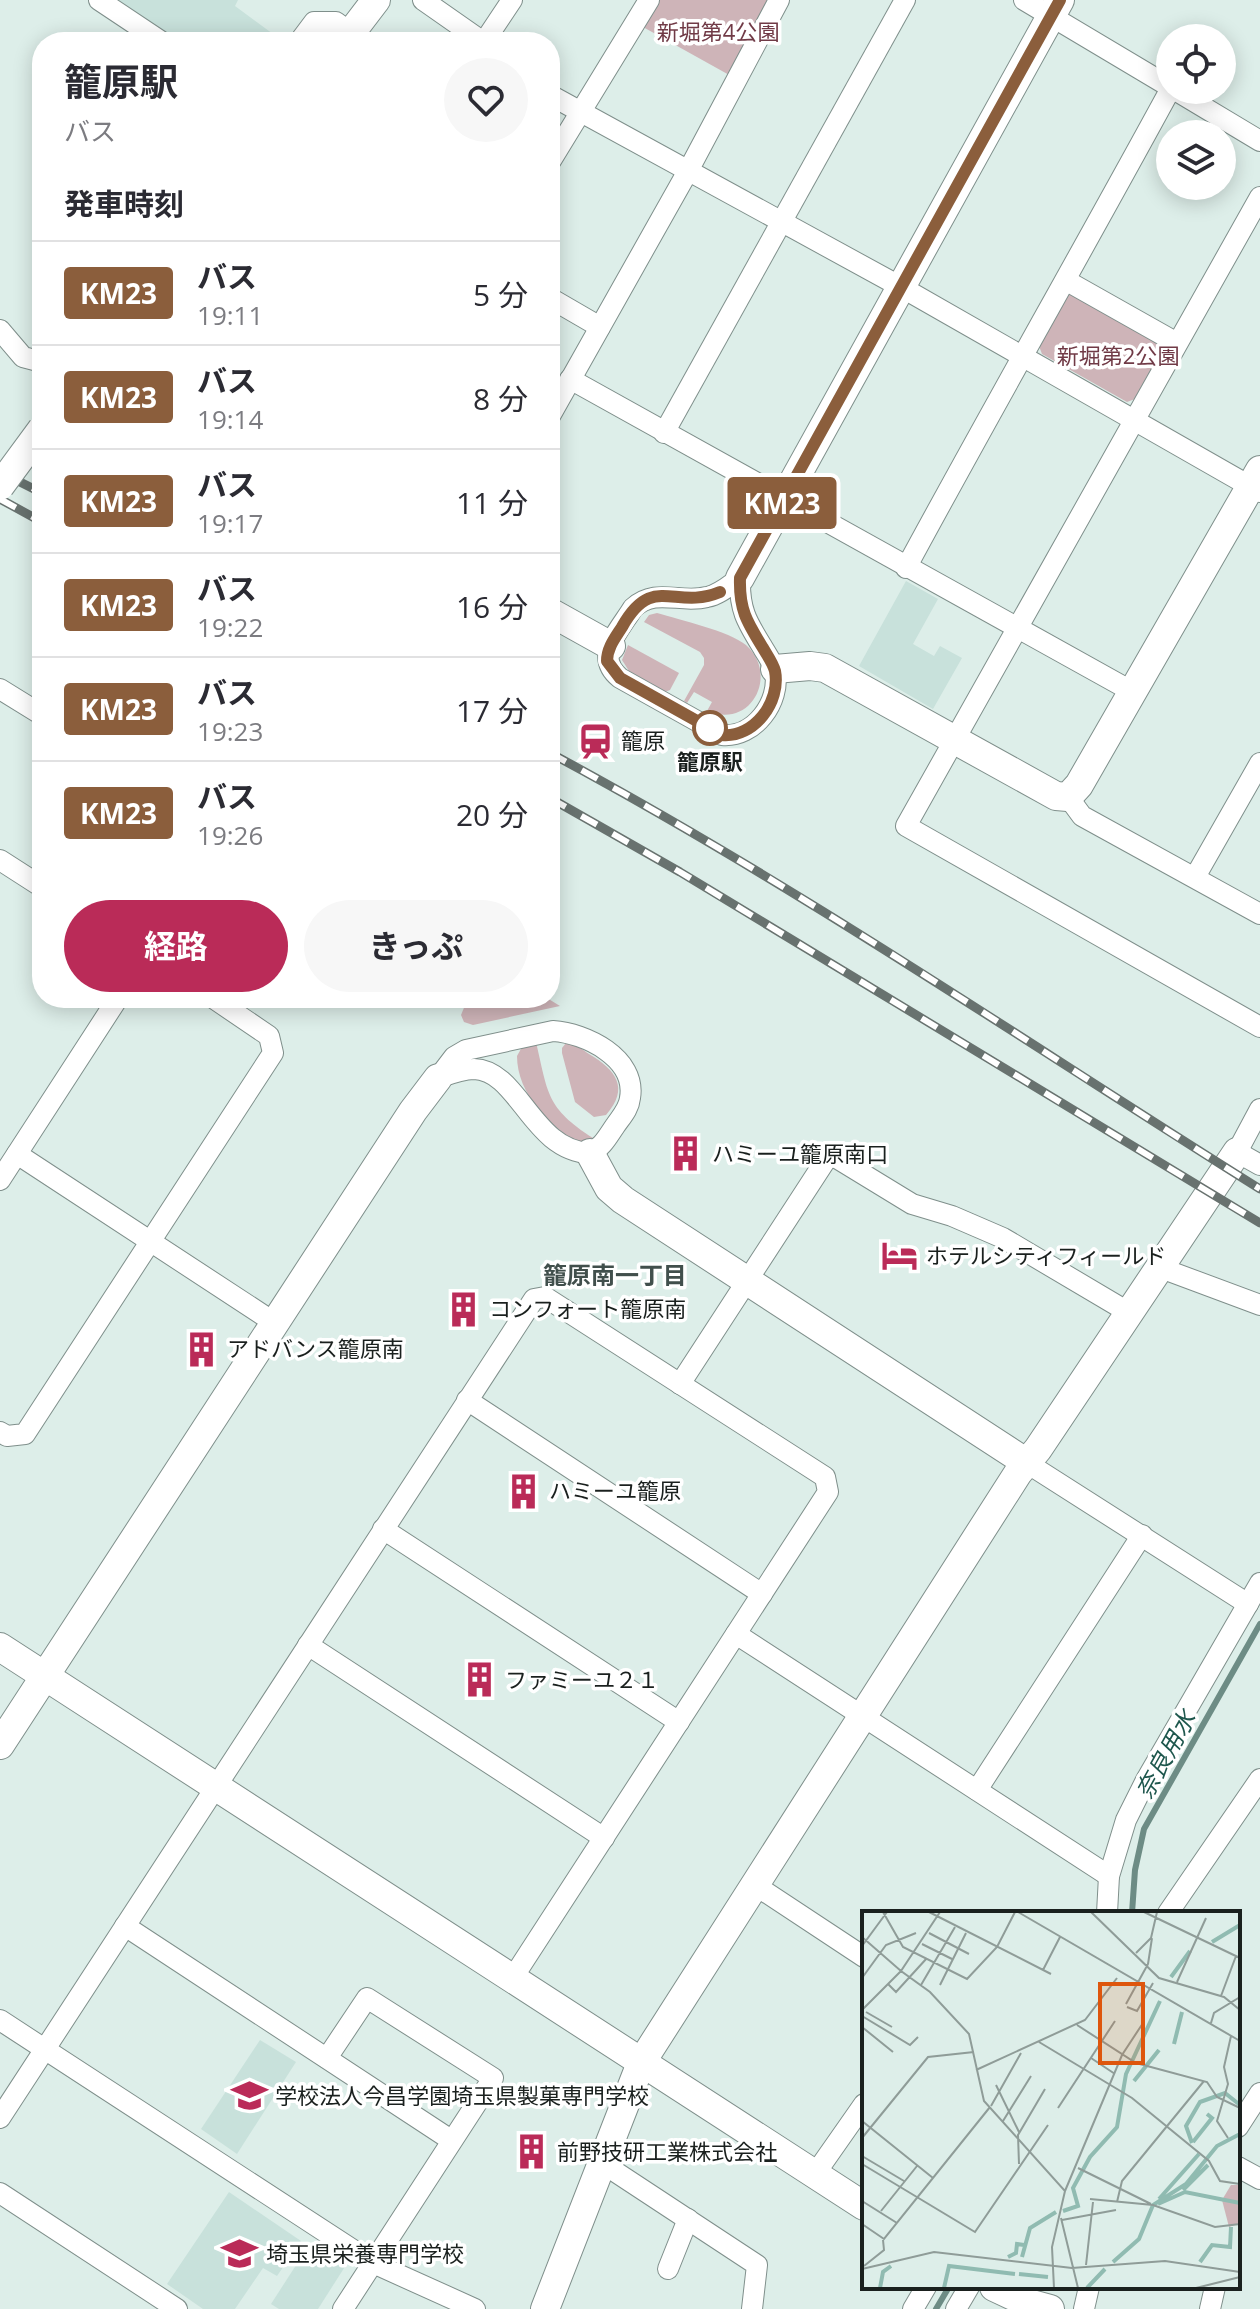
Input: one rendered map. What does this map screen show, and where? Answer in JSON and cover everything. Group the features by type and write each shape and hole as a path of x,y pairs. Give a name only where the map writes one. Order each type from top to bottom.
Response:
{"street":[{"path":"99,0 147,32"},
{"path":"306,32 314,22 343,30 378,0"},
{"path":"423,0 469,32"},
{"path":"491,32 512,0"},
{"path":"560,145 649,0"},
{"path":"560,398 688,171 779,0"},
{"path":"664,433 905,0"},
{"path":"1024,0 1056,8 1156,78"},
{"path":"740,578 742,613 775,669 774,689 762,717 739,733 722,735 620,678 607,661 611,646 633,608 647,598 707,597 740,578 1056,8"},
{"path":"560,101 901,287 1133,420 1257,483 1079,785 1068,797"},
{"path":"906,568 1021,356 1067,281 1164,104"},
{"path":"1197,104 1260,141"},
{"path":"1260,197 906,826 1260,1027"},
{"path":"1067,281 1177,343"},
{"path":"560,304 600,327"},
{"path":"0,330 23,357 32,359"},
{"path":"570,379 1133,692"},
{"path":"0,486 32,443"},
{"path":"560,618 611,646"},
{"path":"775,669 825,668 1056,796 1068,797 1082,816 1260,914"},
{"path":"0,689 32,709"},
{"path":"1195,877 1260,763"},
{"path":"0,860 32,881"},
{"path":"0,1180 112,1008"},
{"path":"0,1432 7,1436 25,1434 273,1053 269,1036 233,1008"},
{"path":"0,1745 413,1111 438,1078 454,1057 466,1050 553,1031 580,1036 619,1062 630,1086 627,1108 602,1145 590,1153 573,1150 540,1128 512,1091 495,1075 472,1069 438,1078"},
{"path":"545,2309 641,2063 862,1715 1158,1267 1248,1158 1260,1109"},
{"path":"590,1153 609,1188 623,1200 1248,1604"},
{"path":"17,1154 275,1323"},
{"path":"680,1384 827,1158 835,1157 912,1204 952,1216 1003,1238 1128,1312"},
{"path":"1158,1267 1260,1305"},
{"path":"0,2118 534,1299 545,1297 825,1477 828,1492 512,1979"},
{"path":"467,1400 762,1594"},
{"path":"383,1529 679,1722"},
{"path":"977,1790 1142,1535"},
{"path":"1107,1911 1109,1876 1126,1820 1260,1583"},
{"path":"736,1634 1109,1876"},
{"path":"308,1645 604,1838"},
{"path":"0,1647 862,2205"},
{"path":"1169,1911 1260,1779"},
{"path":"755,1885 862,1956"},
{"path":"125,1926 451,2140"},
{"path":"327,2058 367,1998 493,2078 343,2309"},
{"path":"0,2020 373,2263 475,2309"},
{"path":"1240,2124 1260,2093"},
{"path":"815,2174 862,2107"},
{"path":"602,2163 757,2265 752,2309"},
{"path":"1240,2169 1260,2179"},
{"path":"0,2193 177,2309"},
{"path":"668,2269 688,2219"},
{"path":"913,2309 925,2289"},
{"path":"956,2309 968,2289"},
{"path":"998,2289 1050,2309"},
{"path":"1084,2309 1089,2289"},
{"path":"1210,2309 1215,2289"}],"shaded area":[{"path":"113,0 238,0 235,6 270,32 159,32"},
{"path":"906,581 938,599 913,644 934,656 940,646 962,658 933,709 859,666"},
{"name":"学校法人今昌学園埼玉県製菓専門学校","path":"260,2040 296,2062 237,2154 201,2129"},
{"name":"埼玉県栄養専門学校","path":"229,2192 301,2241 277,2276 263,2268 235,2309 203,2309 167,2284"},
{"path":"311,2242 346,2265 318,2309 279,2309 271,2304"}],"green space":[{"name":"新堀第4公園","path":"659,0 773,0 731,76 643,27"},
{"name":"新堀第2公園","path":"1077,293 1160,339 1163,348 1135,399 1127,402 1042,354 1039,346 1065,296"},
{"path":"657,613 716,631 746,645 756,657 760,670 756,696 748,706 737,713 723,715 707,711 712,702 694,692 687,703 684,701 704,665 704,658 700,652 644,622 649,615"},
{"path":"628,645 679,673 670,690 665,692 629,671 622,660"},
{"path":"464,1008 551,1008 473,1025 464,1022 461,1015"},
{"path":"536,1042 551,1098 566,1118 593,1138 589,1142 580,1144 569,1137 547,1119 529,1096 518,1070 517,1056 522,1047"},
{"path":"566,1043 598,1060 617,1080 617,1096 606,1115 594,1117 575,1102 562,1053"}],"waterway":[{"name":"奈良用水","path":"1132,1911 1135,1870 1144,1829 1260,1624"},
{"name":"奈良用水","path":"936,2309 948,2289"}],"railway":[{"path":"0,472 32,488"},
{"path":"0,499 32,517"},
{"path":"560,758 820,910 1260,1189"},
{"path":"560,804 680,872 1260,1223"}],"bus line":[{"name":"KM23","path":"720,592 694,598 656,596 639,602 607,653 607,661 620,678 722,735 730,736 747,730 762,717 774,689 775,678 771,661 742,613 740,578 1060,0"}],"place":[{"name":"籠原駅","path":"710,728"},
{"name":"籠原","path":"595,741"},
{"name":"ハミーユ籠原南口","path":"686,1154"},
{"name":"ホテルシティフィールド","path":"900,1256"},
{"name":"コンフォート籠原南","path":"463,1309"},
{"name":"アドバンス籠原南","path":"201,1349"},
{"name":"ハミーユ籠原","path":"523,1491"},
{"name":"ファミーユ２１","path":"479,1680"},
{"name":"学校法人今昌学園埼玉県製菓専門学校","path":"249,2096"},
{"name":"前野技研工業株式会社","path":"531,2152"},
{"name":"埼玉県栄養専門学校","path":"240,2254"}],"district":[{"name":"籠原南一丁目","path":"615,1276"}]}
